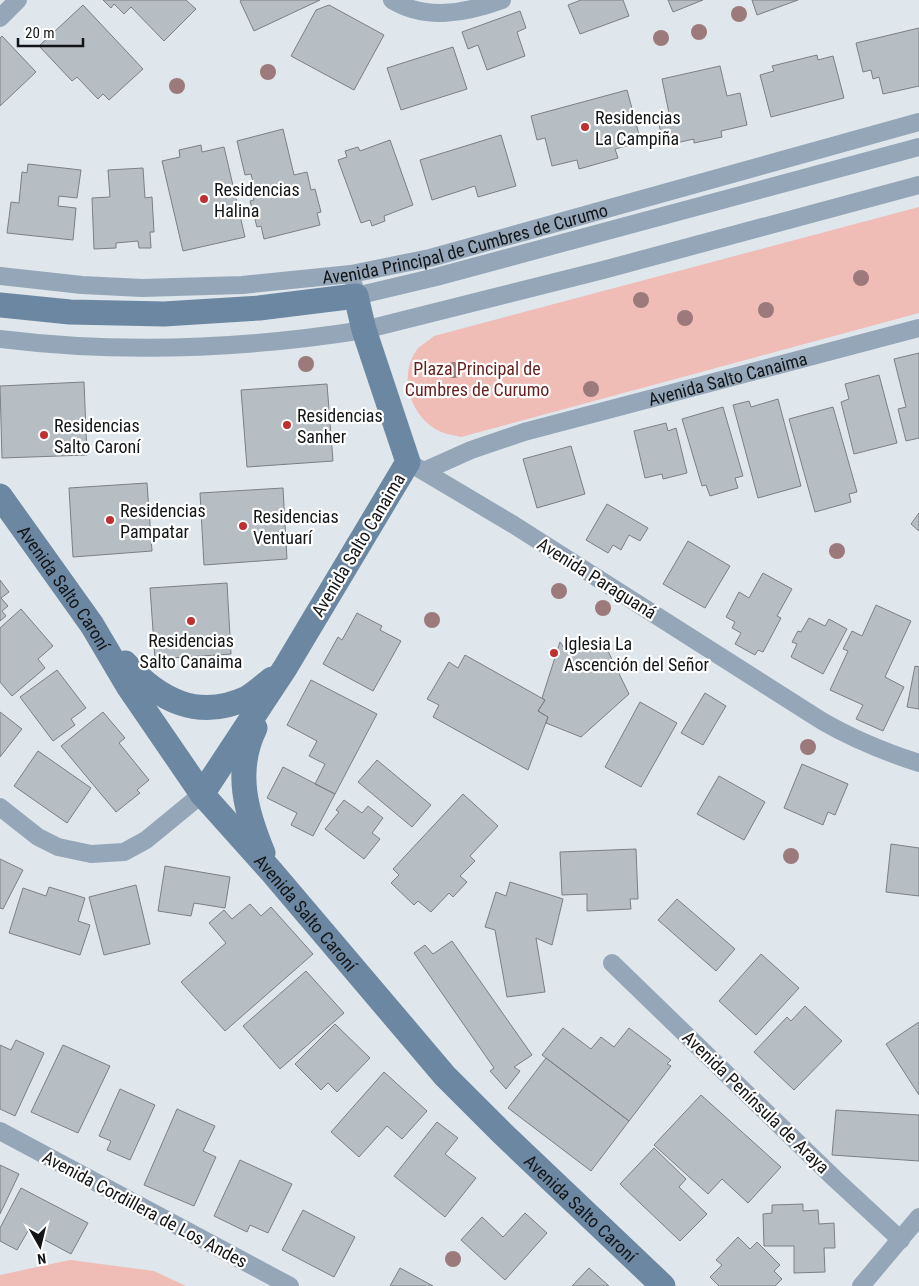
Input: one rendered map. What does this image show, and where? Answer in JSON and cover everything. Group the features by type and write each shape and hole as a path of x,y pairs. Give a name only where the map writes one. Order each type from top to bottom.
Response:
{"main road":[{"name":"Avenida Principal de Cumbres de Curumo","path":"3,306 70,312 164,314 259,308 354,285"},
{"name":"Avenida Salto Canaima","path":"202,794 416,466 364,330 354,285"},
{"name":"Avenida Salto Caroní","path":"0,496 92,625 128,686 202,794 271,871 446,1076 502,1133 663,1286"},
{"path":"92,625 140,680 179,704 201,708 222,707 249,697 285,668"},
{"path":"271,871 250,822 244,789 245,761 252,734 285,668"}],"street":[{"path":"0,18 18,0"},
{"path":"392,0 405,7 431,13 468,10 502,0"},
{"name":"Avenida Principal de Cumbres de Curumo","path":"354,285 430,258 919,122"},
{"name":"Avenida Principal de Cumbres de Curumo","path":"0,276 82,285 142,288 242,285 354,285 445,275 919,148"},
{"path":"0,339 96,347 177,348 328,336 364,330 602,270 919,185"},
{"name":"Avenida Salto Canaima","path":"416,466 524,432 919,328"},
{"name":"Avenida Paraguaná","path":"416,466 514,525 822,721 883,752 919,763"},
{"path":"0,807 38,837 58,847 91,854 124,852 146,840 202,794"},
{"name":"Avenida Península de Araya","path":"612,963 836,1180 901,1240"},
{"name":"Avenida Cordillera de Los Andes","path":"0,1131 290,1286"},
{"path":"861,1286 919,1217"}],"green space":[{"name":"Plaza Principal de Cumbres de Curumo","path":"919,207 919,313 461,437 441,432 429,425 415,407 410,396 408,373 411,362 416,351 434,336"},
{"path":"70,1260 154,1271 186,1286 0,1286 0,1275"}],"building":[{"path":"103,0 186,0 196,9 164,41 131,7 124,14 114,4 111,8"},
{"path":"320,0 254,31 240,1"},
{"path":"581,0 623,0 629,16 580,34 568,5"},
{"path":"668,0 703,0 673,12"},
{"path":"752,0 798,0 757,15"},
{"path":"83,5 143,69 109,100 103,94 98,99 77,77 72,81 39,46"},
{"path":"329,5 384,35 354,90 291,56 316,10"},
{"path":"520,11 526,28 517,32 525,56 487,70 478,45 468,49 462,32"},
{"path":"919,28 919,86 883,94 879,77 873,79 871,70 863,72 856,43"},
{"path":"2,36 36,72 0,106 0,38"},
{"path":"453,47 467,89 401,110 387,68"},
{"path":"817,55 818,60 833,56 844,98 771,117 760,75 774,71 772,66"},
{"path":"720,66 727,96 740,93 747,125 721,131 722,137 694,143 694,139 667,145 665,137 662,138 657,115 669,113 662,79"},
{"name":"Residencias La Campiña","path":"627,90 641,142 615,149 618,158 579,169 577,160 552,166 545,138 537,140 531,116"},
{"path":"283,129 294,175 307,172 311,190 315,189 321,212 317,213 320,225 264,239 261,226 257,227 250,201 254,200 251,186 254,186 251,174 245,175 237,141"},
{"path":"501,135 516,186 478,197 475,186 432,200 420,160"},
{"path":"390,140 413,205 384,216 385,221 372,226 370,220 361,223 338,160 347,157 345,151 358,147 360,151"},
{"name":"Residencias Halina","path":"201,145 202,152 224,147 245,237 183,251 162,161 180,157 179,150"},
{"path":"28,164 81,170 77,198 59,196 58,206 76,208 73,240 7,233 11,202 19,203 22,172 27,173"},
{"path":"143,168 145,198 152,197 154,232 150,232 151,248 139,248 138,241 116,243 116,248 94,249 92,198 110,197 108,170"},
{"path":"919,353 919,438 906,441 898,409 906,407 894,359"},
{"path":"879,375 897,443 854,454 841,402 849,399 845,384"},
{"name":"Residencias Salto Caroní","path":"84,382 87,455 2,458 0,386"},
{"name":"Residencias Sanher","path":"327,384 333,461 247,467 241,390"},
{"path":"778,399 801,486 758,498 733,405 749,401 751,407"},
{"path":"723,407 743,476 735,478 738,488 710,496 706,485 702,486 682,419"},
{"path":"833,407 857,492 849,494 851,502 815,512 789,419"},
{"path":"666,423 668,431 676,428 687,473 663,479 662,474 645,478 634,431"},
{"path":"571,446 585,494 537,508 523,459"},
{"name":"Residencias Pampatar","path":"147,483 152,551 73,557 69,488"},
{"name":"Residencias Ventuarí","path":"283,488 287,559 204,565 200,493"},
{"path":"607,504 648,528 640,541 629,535 621,550 613,545 608,553 586,540"},
{"path":"919,513 919,531 911,524"},
{"path":"688,541 730,566 705,608 663,584"},
{"path":"763,573 792,589 777,616 781,618 763,652 758,650 755,655 735,644 741,633 732,628 735,622 726,617 739,592 749,598"},
{"path":"0,580 9,592 1,598 8,606 2,611 6,616 0,621"},
{"name":"Residencias Salto Canaima","path":"227,583 231,654 155,659 150,588"},
{"path":"876,605 911,621 885,677 904,687 883,731 856,719 863,705 830,690 848,651 843,649 852,631 862,636"},
{"path":"21,609 53,646 38,659 45,668 12,696 0,682 0,628"},
{"path":"357,613 382,626 380,630 401,641 373,691 323,664 338,637 342,640"},
{"path":"809,618 825,626 829,619 847,629 823,674 791,657 797,644 792,642 798,631 801,632"},
{"path":"603,641 629,694 581,737 546,723 548,717 538,711 545,700 542,698 560,642 565,649"},
{"path":"465,655 545,700 538,711 548,717 528,770 433,717 439,705 427,699 449,662 458,668"},
{"path":"915,666 919,667 919,709 907,707"},
{"path":"57,670 86,708 71,719 75,725 53,741 20,697"},
{"path":"311,680 377,714 335,794 315,784 325,764 309,756 317,741 287,725"},
{"path":"705,693 726,706 703,745 681,733"},
{"path":"640,702 677,723 641,787 605,767"},
{"path":"0,712 22,729 0,757"},
{"path":"103,712 125,738 119,743 149,780 137,790 140,793 116,812 61,746"},
{"path":"38,751 91,788 67,823 14,786"},
{"path":"377,760 431,805 412,827 358,782"},
{"path":"802,764 848,784 835,815 828,812 823,825 784,808"},
{"path":"283,767 335,794 313,836 291,825 297,813 267,798"},
{"path":"719,776 765,802 744,840 697,814"},
{"path":"463,794 498,826 470,856 475,861 460,876 467,882 453,897 449,893 431,912 418,901 414,905 391,883 399,875 393,869"},
{"path":"344,800 362,813 368,806 383,818 372,833 380,839 364,859 325,829 339,812 336,810"},
{"path":"891,844 919,848 919,896 886,892"},
{"path":"636,849 638,899 630,899 631,909 587,911 587,894 562,895 560,852"},
{"path":"0,859 23,870 3,909 0,908"},
{"path":"165,866 230,877 225,908 194,903 191,916 158,911"},
{"path":"510,882 563,899 552,945 536,938 545,992 507,997 495,930 485,927 496,892 506,896"},
{"path":"136,885 150,944 104,955 89,897"},
{"path":"49,887 85,898 78,921 90,925 80,955 9,933 23,888 46,896"},
{"path":"677,899 735,949 716,971 658,920"},
{"path":"250,904 261,916 271,907 313,954 225,1031 181,982 226,943 209,923 224,910 232,919"},
{"path":"452,941 532,1055 514,1067 520,1071 506,1089 490,1071 494,1068 414,953 425,945 433,954"},
{"path":"761,954 799,988 756,1035 719,1001"},
{"path":"306,971 344,1013 280,1069 243,1026"},
{"path":"805,1006 842,1041 794,1090 754,1052 787,1017 791,1021"},
{"path":"919,1022 919,1095 886,1044"},
{"path":"335,1024 370,1058 337,1092 328,1083 321,1090 295,1064"},
{"path":"563,1028 591,1049 601,1037 614,1047 629,1028 671,1060 667,1064 671,1066 629,1121 542,1055"},
{"path":"16,1040 44,1053 15,1116 0,1109 0,1045 11,1050"},
{"path":"63,1045 110,1066 78,1133 31,1112"},
{"path":"546,1058 629,1121 591,1171 508,1108"},
{"path":"384,1072 427,1111 402,1139 387,1126 359,1157 331,1132"},
{"path":"120,1089 155,1105 130,1160 107,1150 111,1141 99,1136"},
{"path":"701,1095 781,1167 748,1203 722,1179 708,1194 654,1145"},
{"path":"177,1109 215,1126 203,1151 216,1157 194,1206 144,1185"},
{"path":"836,1110 919,1115 919,1161 832,1155"},
{"path":"437,1122 458,1138 445,1154 476,1178 445,1217 394,1176"},
{"path":"654,1148 686,1179 679,1187 707,1214 680,1241 620,1184"},
{"path":"240,1160 292,1184 268,1233 250,1225 247,1232 214,1216"},
{"path":"0,1165 19,1174 0,1214"},
{"path":"21,1188 88,1223 71,1254 28,1231 17,1250 0,1241 0,1228"},
{"path":"803,1204 803,1211 818,1210 819,1224 834,1223 835,1248 824,1248 825,1272 794,1273 794,1246 764,1246 763,1214 772,1213 772,1205"},
{"path":"303,1210 355,1237 334,1277 282,1250"},
{"path":"525,1213 547,1233 505,1280 461,1240 482,1217 503,1237"},
{"path":"738,1237 750,1249 757,1242 780,1265 774,1271 782,1279 775,1286 719,1286 710,1277 722,1265 716,1260"},
{"path":"400,1268 433,1286 390,1286"},
{"path":"589,1268 609,1286 572,1286"}],"place":[{"name":"Residencias La Campiña","path":"585,127"},
{"name":"Residencias Halina","path":"204,199"},
{"name":"Residencias Sanher","path":"287,425"},
{"name":"Residencias Salto Caroní","path":"44,435"},
{"name":"Residencias Pampatar","path":"110,520"},
{"name":"Residencias Ventuarí","path":"243,526"},
{"name":"Residencias Salto Canaima","path":"191,621"},
{"name":"Iglesia La Ascención del Señor","path":"554,653"}]}
